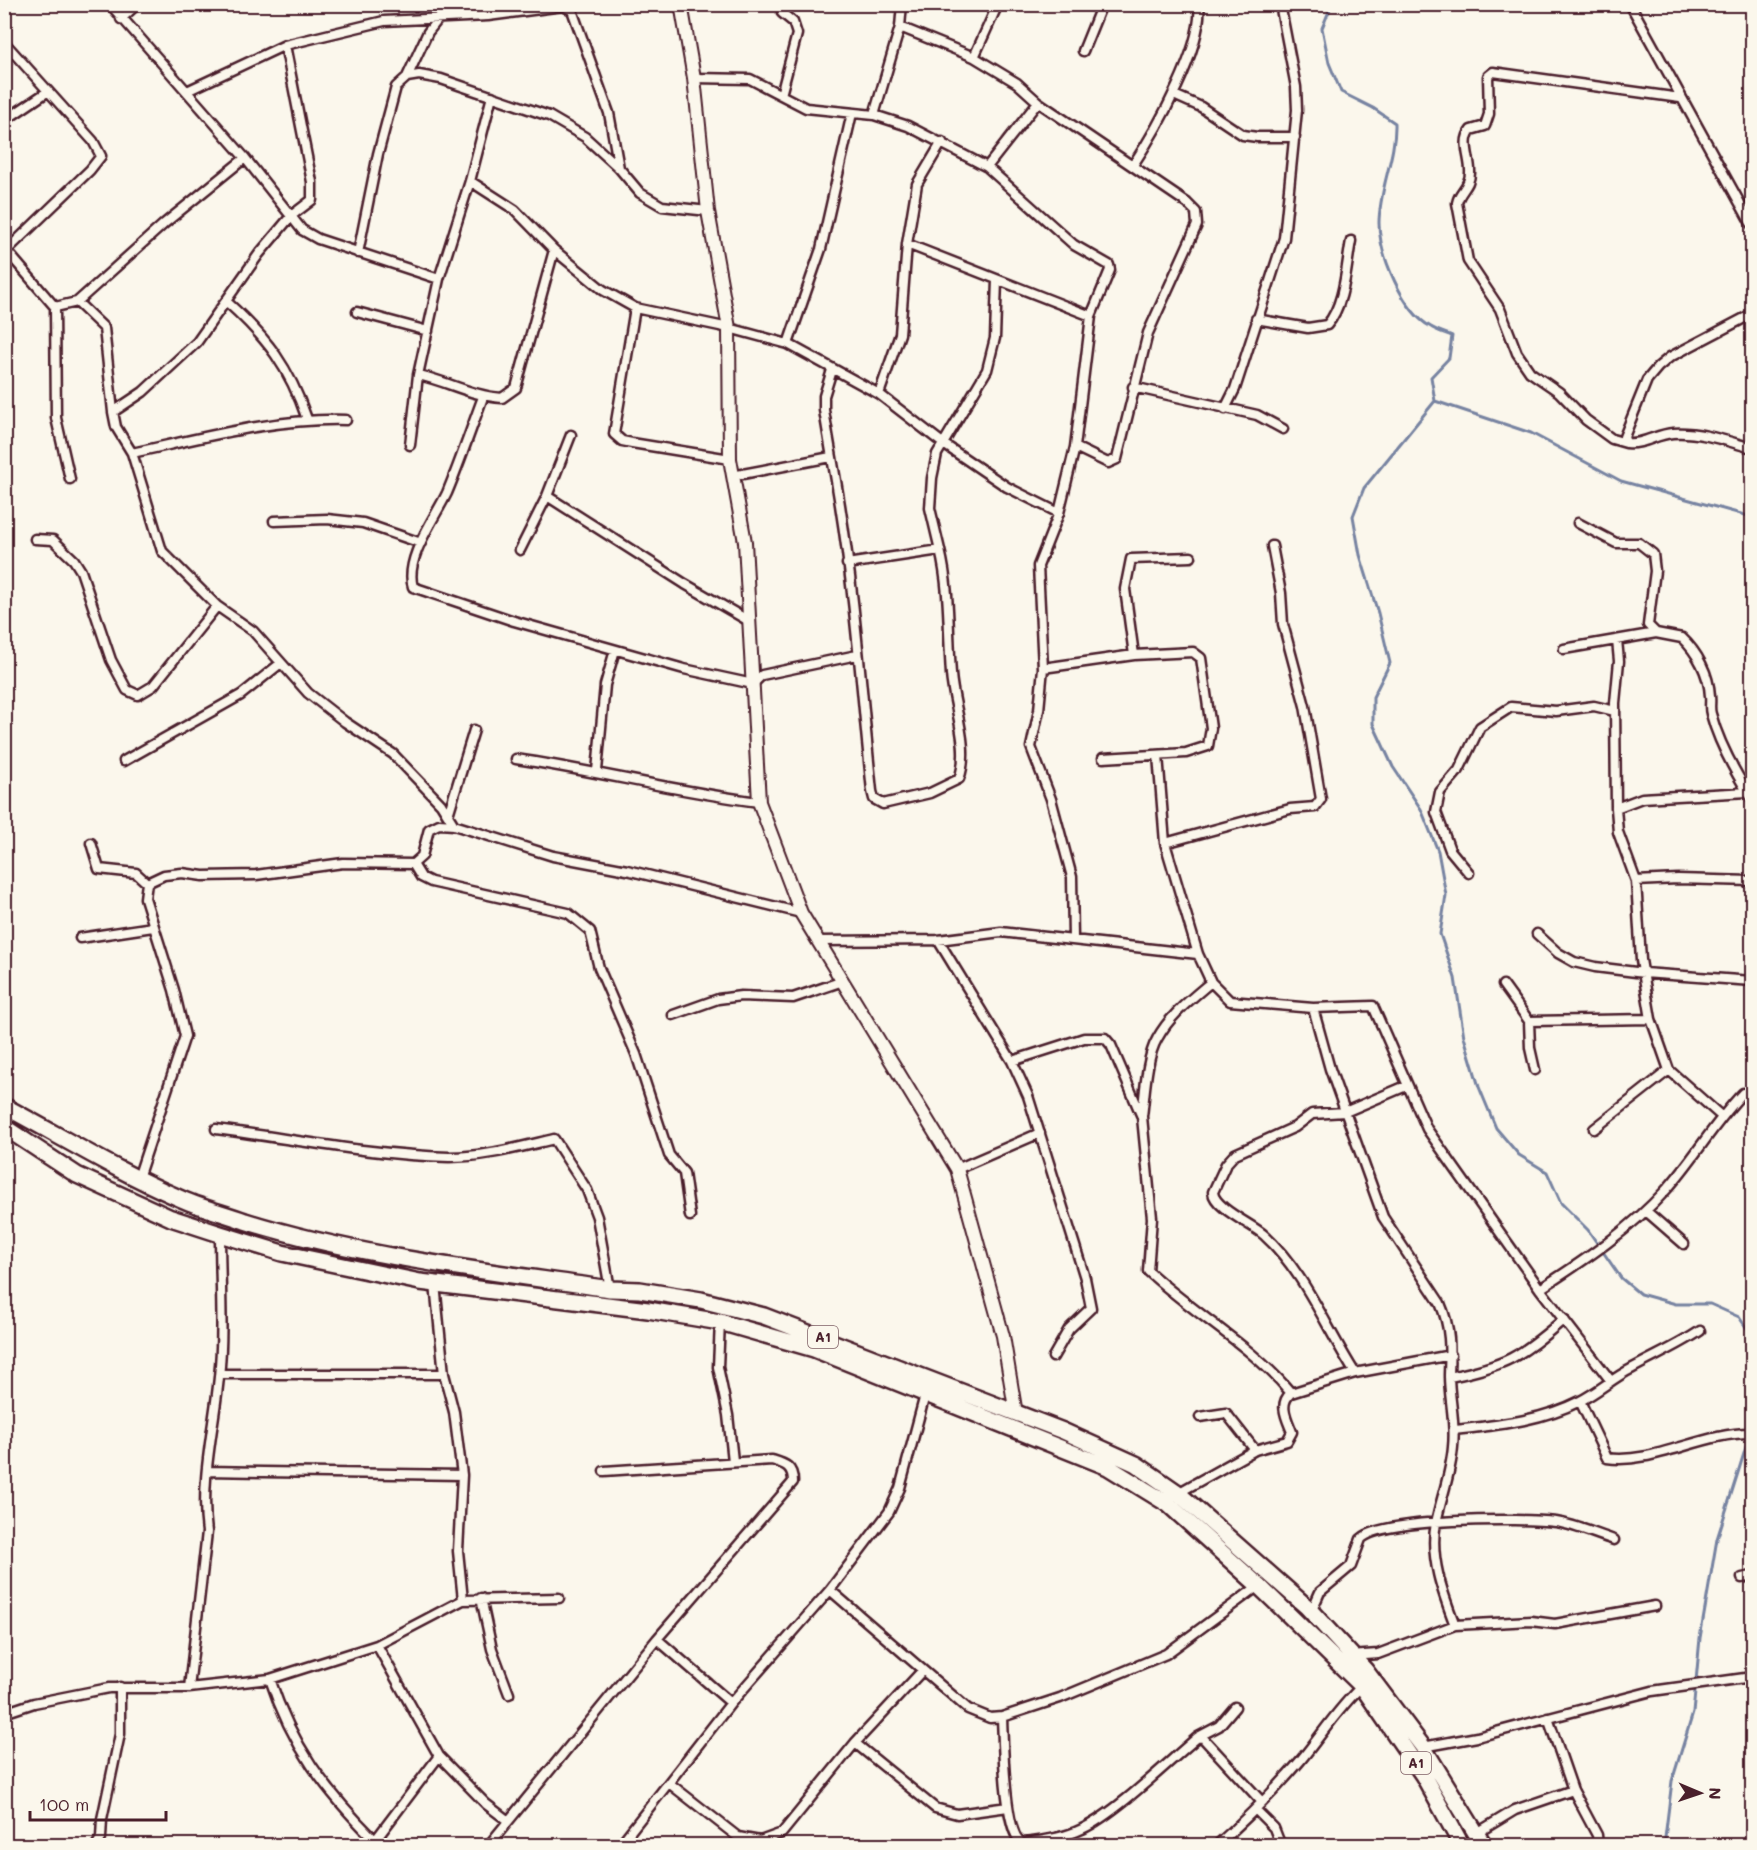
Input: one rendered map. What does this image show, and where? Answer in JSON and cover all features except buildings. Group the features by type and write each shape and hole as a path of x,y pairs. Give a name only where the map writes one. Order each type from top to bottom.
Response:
{"highway":[{"name":"A1","path":"4,1106 53,1136 178,1198 287,1234 403,1259 701,1300 764,1316 1111,1451 1137,1464 1178,1493 1307,1606 1395,1706 1480,1839"},
{"name":"A1","path":"4,1127 77,1175 171,1218 220,1234 282,1253 371,1273 435,1284 648,1310 720,1322 814,1349 925,1395 1073,1451 1127,1477 1168,1504 1259,1586 1362,1686 1423,1775 1462,1845"}],"street":[{"path":"110,4 245,158 302,230 318,239 439,279"},
{"path":"121,19 137,4"},
{"path":"453,4 453,16"},
{"path":"681,4 694,78 708,211 729,328 730,459 745,542 759,802 801,913 957,1169 1003,1336 1016,1413"},
{"path":"781,95 797,34 793,22 782,13 782,4"},
{"path":"874,115 900,27 902,4"},
{"path":"974,57 998,4"},
{"path":"1083,51 1102,4"},
{"path":"1133,165 1174,95 1201,21 1199,4"},
{"path":"1225,409 1235,389 1284,238 1295,137 1296,87 1280,4"},
{"path":"1630,4 1752,225"},
{"path":"187,91 285,45 384,21 488,16 553,6 572,10 609,113 619,168"},
{"path":"358,253 378,154 396,87 407,77 423,41 440,17"},
{"path":"900,27 974,57 1017,83 1038,102 1133,165 1187,203 1196,212 1197,225 1148,333 1117,459 1108,463 1075,447"},
{"path":"4,42 93,141 101,156 90,171 5,251 55,307 56,418 70,479"},
{"path":"112,412 143,392 197,342 227,302 240,278 291,216 312,200 312,182 285,45"},
{"path":"1680,98 1493,72 1488,76 1489,120 1485,126 1471,130 1466,140 1471,176 1469,185 1458,196 1457,203 1468,261 1500,309 1517,353 1530,372 1559,392 1586,420 1612,439 1626,443 1638,443 1668,434 1686,433 1752,448"},
{"path":"407,77 419,75 441,79 549,116 585,137 619,168 640,193 662,206 708,211"},
{"path":"694,78 750,79 806,108 874,115 908,126 987,167 1074,245 1109,265 1110,270 1091,316 1075,447 1059,513 1038,566 1043,668 1039,710 1031,747 1051,800 1072,877 1072,939"},
{"path":"4,121 47,92"},
{"path":"1174,95 1201,107 1243,135 1295,137"},
{"path":"410,445 418,375 439,279 470,182 492,96"},
{"path":"987,167 1038,102"},
{"path":"788,344 821,249 852,113"},
{"path":"879,394 900,334 907,244 917,184 942,142"},
{"path":"55,307 77,302 165,223 245,158"},
{"path":"470,182 515,210 554,250 603,290 635,308 729,328 788,344 879,394 945,445 1007,486 1059,513"},
{"path":"1256,319 1308,328 1328,325 1333,318 1342,290 1351,241"},
{"path":"907,244 1091,316"},
{"path":"418,375 440,379 483,397 502,398 516,388 554,250"},
{"path":"832,370 824,396 831,458 841,506 874,799 883,804 930,792 958,779 962,745 951,677 946,574 930,508 932,478 937,454 945,445 987,370 995,338 997,280"},
{"path":"77,302 104,328 112,412 116,427 132,453 162,551 218,606 253,631 308,693 345,722 393,754 441,804 454,825"},
{"path":"227,302 259,331 295,384 307,419"},
{"path":"635,308 614,434 622,441 730,459"},
{"path":"357,312 428,331"},
{"path":"1626,443 1624,434 1647,380 1658,367 1670,357 1752,314"},
{"path":"1133,387 1257,415 1282,429"},
{"path":"483,397 446,494 421,543 410,576 413,587 514,621 615,650 684,669 753,684"},
{"path":"132,453 233,431 307,419 346,420"},
{"path":"520,550 547,496 571,435"},
{"path":"732,476 831,458"},
{"path":"547,496 685,584 749,621"},
{"path":"274,521 327,519 363,523 421,543"},
{"path":"1578,523 1616,543 1639,543 1653,554 1655,571 1648,625 1656,633"},
{"path":"34,539 53,540 74,560 90,595 111,660 127,690 138,695 153,686 218,606"},
{"path":"1165,843 1290,809 1315,807 1321,799 1305,706 1283,624 1272,546"},
{"path":"847,564 940,550"},
{"path":"1134,655 1125,589 1131,559 1191,557"},
{"path":"1564,649 1656,633 1682,638 1700,661 1709,685 1710,711 1714,724 1750,796 1642,798 1616,808"},
{"path":"1617,640 1619,661 1615,711 1618,832 1636,881 1644,973 1652,1019 1669,1070 1721,1116"},
{"path":"597,771 604,685 615,650"},
{"path":"1043,668 1134,655 1193,652 1201,658 1211,728 1208,746 1186,753 1103,758"},
{"path":"753,684 762,675 857,655"},
{"path":"124,761 241,695 281,663"},
{"path":"1469,873 1450,850 1436,812 1440,792 1459,770 1480,727 1510,706 1556,711 1594,706 1615,711"},
{"path":"448,815 474,730"},
{"path":"1158,754 1165,843 1198,954 1211,982 1230,1001 1313,1008 1372,1006 1406,1086 1432,1137 1540,1289 1611,1382"},
{"path":"516,759 597,771 673,788 759,802"},
{"path":"147,883 164,875 182,873 256,875 343,863 413,864 422,856 429,829 439,824 454,825 553,856 627,870 801,913"},
{"path":"91,843 99,868 136,873 147,883"},
{"path":"413,864 421,877 431,882 568,913 590,931 600,968 636,1054 669,1155 684,1173 690,1216"},
{"path":"1636,881 1678,879 1752,881"},
{"path":"138,1178 185,1036 174,990 145,898 147,883"},
{"path":"80,938 153,927"},
{"path":"819,941 938,940 1001,932 1198,954"},
{"path":"1538,934 1549,946 1574,962 1644,973 1752,981"},
{"path":"938,940 1012,1061 1028,1096 1091,1302 1088,1313 1070,1329 1053,1357"},
{"path":"673,1015 718,999 741,996 794,998 843,981"},
{"path":"1211,982 1179,1009 1156,1040 1146,1082 1142,1117 1152,1218 1148,1271 1234,1338 1276,1375 1291,1393"},
{"path":"1503,985 1529,1021 1530,1048 1535,1070"},
{"path":"1313,1008 1345,1112 1383,1217 1440,1303 1446,1318 1451,1355 1449,1377 1455,1431 1453,1451 1436,1523 1439,1576 1455,1625"},
{"path":"1529,1021 1652,1019"},
{"path":"1012,1061 1084,1038 1105,1038 1111,1045 1142,1117"},
{"path":"1594,1130 1669,1070"},
{"path":"1355,1373 1301,1281 1278,1249 1263,1234 1217,1202 1213,1195 1226,1164 1236,1154 1295,1127 1312,1114 1345,1112 1406,1086"},
{"path":"1540,1289 1593,1256 1646,1211 1690,1163 1721,1116 1743,1093 1752,1095"},
{"path":"216,1129 399,1153 451,1157 489,1154 554,1139 587,1190 597,1217 610,1289"},
{"path":"957,1169 1040,1133"},
{"path":"1646,1211 1684,1244"},
{"path":"189,1689 207,1532 204,1507 207,1471 220,1374 220,1234"},
{"path":"435,1284 444,1374 454,1412 462,1475 458,1551 463,1600"},
{"path":"1449,1377 1489,1369 1510,1361 1564,1319"},
{"path":"720,1322 718,1367 728,1415 733,1461"},
{"path":"1455,1431 1534,1418 1580,1401 1700,1331"},
{"path":"1178,1493 1255,1450 1287,1441 1291,1436 1283,1408 1286,1398 1291,1393 1355,1373 1451,1355"},
{"path":"220,1374 444,1374"},
{"path":"619,1845 731,1703 830,1590 889,1512 900,1488 925,1395"},
{"path":"1580,1401 1607,1458 1628,1460 1738,1433 1752,1433"},
{"path":"1200,1417 1226,1413 1255,1450"},
{"path":"488,1845 657,1639 793,1482 793,1473 788,1464 772,1460 604,1471"},
{"path":"207,1471 462,1475"},
{"path":"1307,1606 1312,1610 1320,1592 1351,1566 1365,1534 1424,1521 1436,1523 1540,1521 1574,1526 1614,1540"},
{"path":"830,1590 968,1709 990,1718 1002,1717 1060,1698 1166,1654 1272,1576"},
{"path":"1742,1578 1752,1576"},
{"path":"481,1598 492,1649 509,1694"},
{"path":"4,1713 34,1703 120,1687 189,1689 270,1679 377,1645 463,1600 559,1598"},
{"path":"1351,1656 1378,1654 1455,1625 1531,1621 1555,1624 1655,1606"},
{"path":"657,1639 731,1703"},
{"path":"377,1645 439,1756 486,1804 507,1820"},
{"path":"669,1783 738,1837 760,1841 782,1833 855,1743 922,1671"},
{"path":"1423,1747 1477,1737 1652,1691 1752,1677"},
{"path":"270,1679 282,1716 309,1765 373,1842 439,1756"},
{"path":"1216,1845 1256,1810 1302,1759 1346,1700 1362,1686"},
{"path":"96,1845 101,1838 102,1819 120,1734 120,1687"},
{"path":"1002,1717 1008,1807 1015,1838 1023,1843 1044,1840 1082,1829 1115,1806 1198,1737 1219,1726 1235,1707"},
{"path":"1548,1718 1573,1790 1597,1835 1598,1845"},
{"path":"1198,1737 1203,1738 1226,1760 1262,1802"},
{"path":"855,1743 934,1808 957,1814 1008,1807"},
{"path":"1480,1839 1515,1810 1573,1790"},
{"path":"1256,1810 1274,1828 1281,1845"}],"waterway":[{"path":"1332,4 1322,28 1329,63 1341,92 1373,108 1395,123 1395,136 1379,223 1388,266 1402,296 1411,309 1433,328 1452,336 1449,358 1431,377 1435,401 1364,488 1353,516 1360,555 1378,613 1390,663 1373,697 1373,724 1393,767 1421,809 1438,851 1446,895 1440,934 1455,978 1464,1037 1479,1087 1496,1128 1519,1155 1547,1172 1561,1203 1588,1230 1621,1278 1640,1294 1676,1304 1710,1304 1739,1317 1752,1336"},
{"path":"1435,401 1531,433 1621,481 1752,517"},
{"path":"1664,1846 1672,1781 1693,1713 1700,1638 1717,1539 1747,1444 1752,1413"}]}
